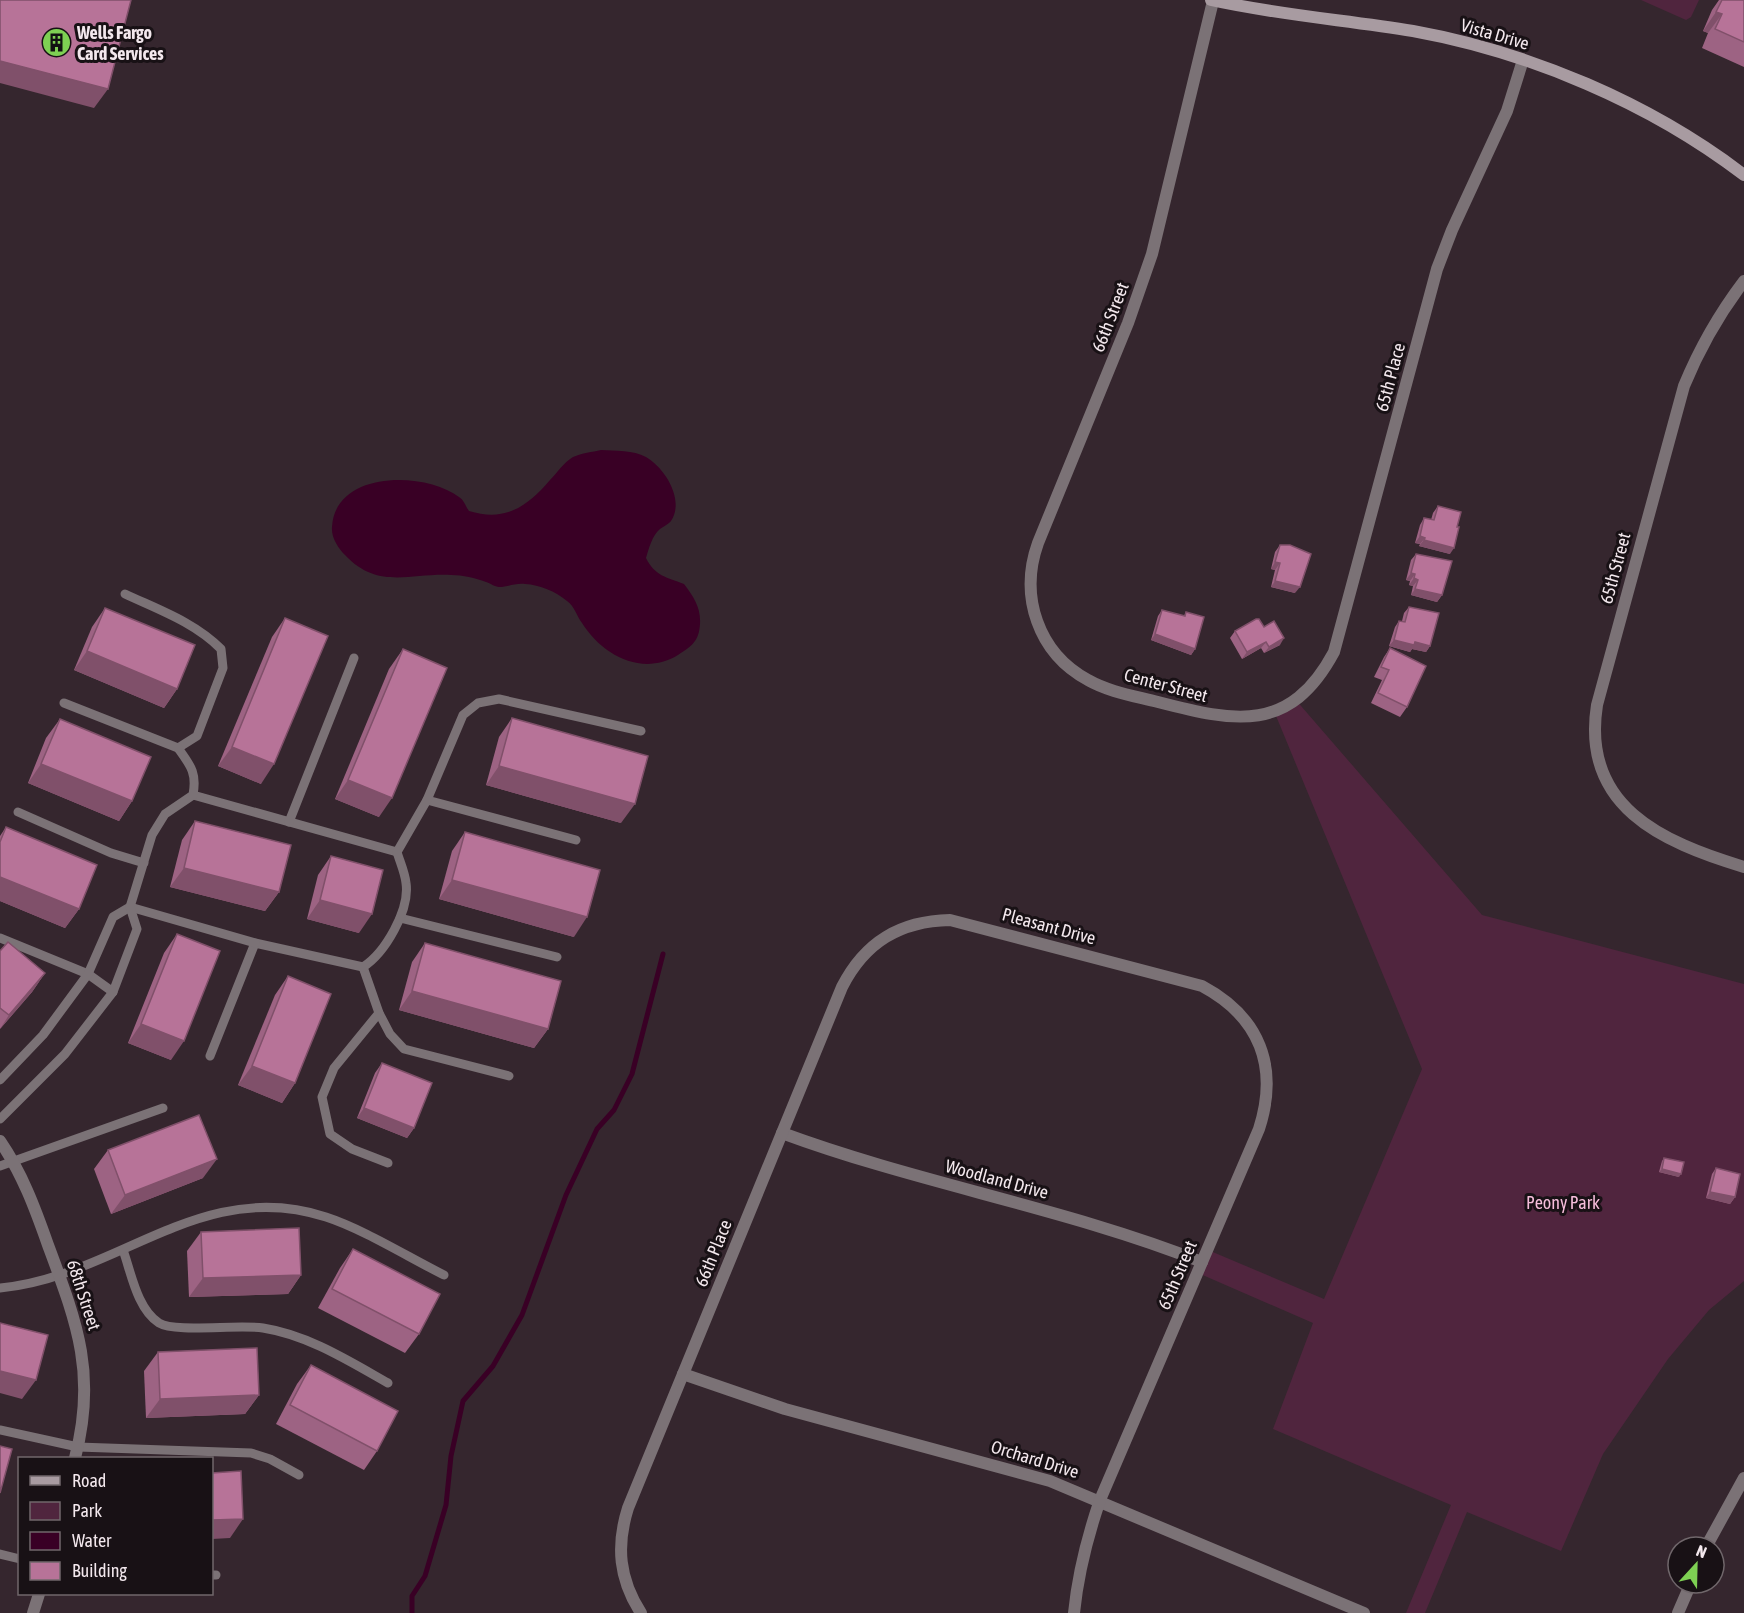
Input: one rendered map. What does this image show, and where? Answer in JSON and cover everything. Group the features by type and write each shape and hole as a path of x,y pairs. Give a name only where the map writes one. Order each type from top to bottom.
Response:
{"street":[{"name":"Vista Drive","path":"1212,0 1259,10 1415,32 1523,60 1626,103 1677,131 1744,175"},
{"name":"66th Street","path":"1044,638 1035,619 1030,596 1030,574 1034,552 1130,316 1152,254 1212,0"},
{"name":"65th Place","path":"1295,699 1324,672 1335,652 1437,269 1452,230 1507,111 1523,60"},
{"name":"65th Street","path":"1744,281 1720,314 1700,348 1684,386 1600,694 1594,727 1600,770 1611,791 1625,809 1643,824 1680,843 1744,867"},
{"name":"Center Street","path":"1044,638 1070,669 1089,681 1207,714 1229,718 1252,717 1274,711 1295,699"},
{"name":"Pleasant Drive","path":"900,929 928,920 970,923 1188,981"},
{"name":"66th Place","path":"641,1613 630,1596 622,1573 621,1529 782,1133 852,968 867,950 884,937 900,929"},
{"name":"65th Street","path":"1074,1613 1082,1557 1100,1500 1203,1262 1266,1107 1268,1087 1266,1064 1259,1043 1249,1025 1235,1008 1218,995 1188,981"},
{"name":"Woodland Drive","path":"782,1133 884,1168 1148,1240 1203,1262"},
{"name":"68th Street","path":"3,1146 32,1200 76,1320 83,1351 85,1394 76,1453"},
{"name":"Orchard Drive","path":"683,1374 785,1409 1050,1481 1100,1500 1364,1613"},
{"path":"1713,1535 1744,1478"},
{"path":"33,1613 38,1595"},
{"path":"1678,1613 1685,1595"}],"lane":[{"path":"125,594 183,620 205,633 221,649 223,669 197,736 178,748"},
{"path":"289,822 354,658"},
{"path":"0,1080 43,1035 88,974 113,917 130,907 255,943 363,967 376,959 387,944 400,918 407,885 396,852 427,800 463,715 478,703 499,699 641,731"},
{"path":"0,1119 65,1054 113,992 137,929 130,907 152,835 165,814 193,795 196,780 190,765 178,748 64,703"},
{"path":"193,795 396,852"},
{"path":"427,800 576,840"},
{"path":"18,812 111,853 144,863"},
{"path":"400,918 557,957"},
{"path":"0,938 88,974 113,992"},
{"path":"210,1056 255,943"},
{"path":"363,967 379,1013 390,1034 404,1049 509,1076"},
{"path":"379,1013 334,1068 322,1098 330,1134 352,1149 388,1163"},
{"path":"0,1166 14,1163 163,1108"},
{"path":"0,1288 23,1286 59,1275 123,1250 190,1219 236,1208 283,1208 326,1217 444,1275"},
{"path":"123,1250 147,1312 159,1323 174,1328 261,1328 289,1334 331,1352 388,1383"},
{"path":"0,1430 76,1453 251,1453 299,1475"},
{"path":"0,1554 18,1558"}],"green space":[{"path":"1641,0 1699,0 1691,17 1686,20"},
{"name":"Peony Park","path":"1295,699 1482,915 1744,984 1744,1281 1709,1310 1668,1359 1603,1454 1561,1551 1467,1512 1425,1613 1406,1613 1451,1505 1273,1429 1313,1323 1198,1273 1208,1250 1324,1299 1422,1069 1274,711"}],"water":[{"path":"601,450 630,452 646,457 660,469 674,494 675,513 670,522 655,535 646,558 657,572 684,584 696,603 700,624 698,635 691,646 664,661 651,664 637,663 612,653 590,634 570,603 547,589 525,584 497,587 478,579 455,575 382,576 357,566 342,552 334,538 332,527 337,508 348,495 365,486 384,481 405,480 425,483 444,488 459,497 469,511 494,515 524,505 573,457"}],"building":[{"name":"Wells Fargo Card Services","path":"0,0 131,0 108,89 0,61"},
{"path":"1722,0 1744,0 1744,42 1715,29 1722,14 1716,12"},
{"path":"1438,506 1461,512 1454,548 1424,540 1425,538 1420,536 1424,518 1434,520"},
{"path":"1280,545 1290,545 1311,554 1300,587 1275,581 1280,563 1275,562"},
{"path":"1416,554 1452,561 1442,595 1415,589 1418,580 1414,578 1415,574 1411,573"},
{"path":"1409,607 1439,613 1430,646 1394,640 1399,621 1405,622"},
{"path":"105,608 195,645 177,689 87,651"},
{"path":"1162,610 1185,616 1186,612 1204,617 1195,649 1155,634"},
{"path":"285,618 328,636 274,764 232,747"},
{"path":"1259,619 1264,627 1274,621 1284,638 1269,647 1266,642 1247,652 1235,631"},
{"path":"1390,648 1426,666 1407,707 1378,693 1389,670 1381,667"},
{"path":"403,649 447,668 392,798 348,780"},
{"path":"512,718 648,756 635,804 499,766"},
{"path":"60,719 151,757 132,801 41,764"},
{"path":"195,821 291,845 279,892 184,868"},
{"path":"6,827 97,865 79,909 0,877 0,842"},
{"path":"465,832 600,870 587,917 452,880"},
{"path":"331,856 383,870 372,914 320,900"},
{"path":"177,934 220,951 184,1041 141,1024"},
{"path":"8,942 45,973 9,1015 0,1008 0,951"},
{"path":"425,943 561,981 548,1029 412,991"},
{"path":"288,976 331,994 295,1083 252,1066"},
{"path":"382,1063 432,1083 414,1128 364,1108"},
{"path":"199,1115 217,1159 125,1195 108,1150"},
{"path":"1664,1158 1684,1162 1681,1174 1662,1169"},
{"path":"1716,1168 1740,1174 1735,1197 1710,1192"},
{"path":"299,1228 301,1275 203,1278 201,1232"},
{"path":"353,1249 440,1294 419,1334 332,1289"},
{"path":"0,1323 48,1335 36,1380 0,1371"},
{"path":"257,1348 259,1395 160,1399 158,1352"},
{"path":"311,1365 398,1411 377,1451 290,1405"},
{"path":"0,1446 12,1449 0,1493"},
{"path":"241,1471 243,1519 213,1520 213,1473"}],"waterway":[{"path":"412,1613 412,1596 425,1576 446,1505 451,1456 463,1401 493,1366 522,1315 566,1195 597,1129 614,1110 632,1074 663,954"}],"place":[{"name":"Wells Fargo Card Services","path":"56,42"}]}
